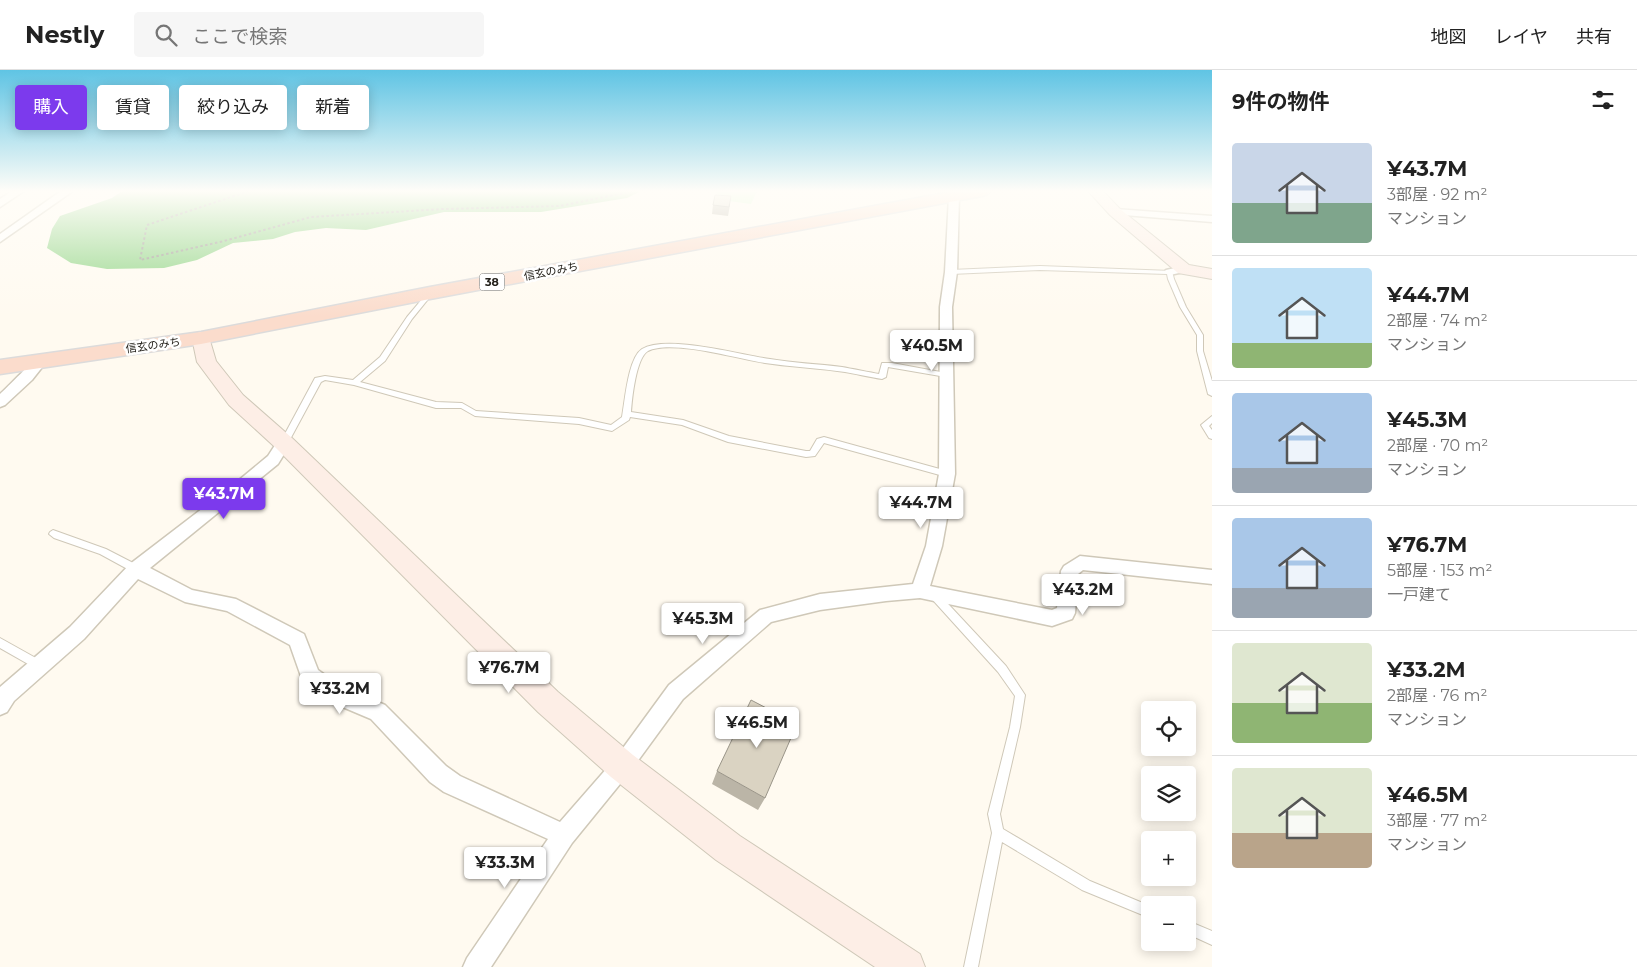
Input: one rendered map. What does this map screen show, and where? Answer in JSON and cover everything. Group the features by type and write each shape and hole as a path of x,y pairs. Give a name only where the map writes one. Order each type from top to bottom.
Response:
{"main road":[{"name":"信玄のみち","path":"0,367 201,338 430,293 755,233"}],"street":[{"path":"927,593 947,474 946,306 951,272 953,233"},
{"path":"1137,233 1177,270 1212,274"},
{"path":"201,338 207,362 236,400 284,443 548,702 622,766 728,848 907,967"},
{"path":"0,402 27,378 40,361"},
{"path":"0,705 8,694 77,633 136,569 239,489 273,460 284,443"},
{"path":"476,967 564,835 622,766 676,692 766,616 820,602 886,592 927,593 1052,618 1066,613 1070,571 1080,563 1212,577"},
{"path":"136,569 178,592 230,604 297,640 310,676 333,693 378,712 438,774 452,784 564,835"}],"lane":[{"path":"951,272 1040,268 1177,270"},
{"path":"1177,270 1171,280 1183,307 1200,335 1200,351 1212,394"},
{"path":"354,383 383,359 409,318 430,293"},
{"path":"284,443 318,380 325,378 354,383 436,405 462,406 475,413 579,421 612,428 626,418 632,382 640,354 655,347 689,347 755,359 837,369 882,377 885,365 946,376"},
{"path":"627,414 684,424 728,440 806,454 812,454 820,441 824,440 947,474"},
{"path":"1212,420 1205,425 1212,436"},
{"path":"53,534 66,541 82,544 111,555 136,569"},
{"path":"927,593 1002,669 1020,695 994,814 998,833 971,967"},
{"path":"0,643 40,666"},
{"path":"998,833 1086,886 1141,908"},
{"path":"1196,931 1212,938"}],"path":[{"path":"145,233 140,260 254,233"}],"green space":[{"path":"51,233 292,233 273,239 233,243 197,260 164,268 107,269 71,263 47,248"}],"building":[{"path":"751,700 797,724 765,798 717,771"}]}
